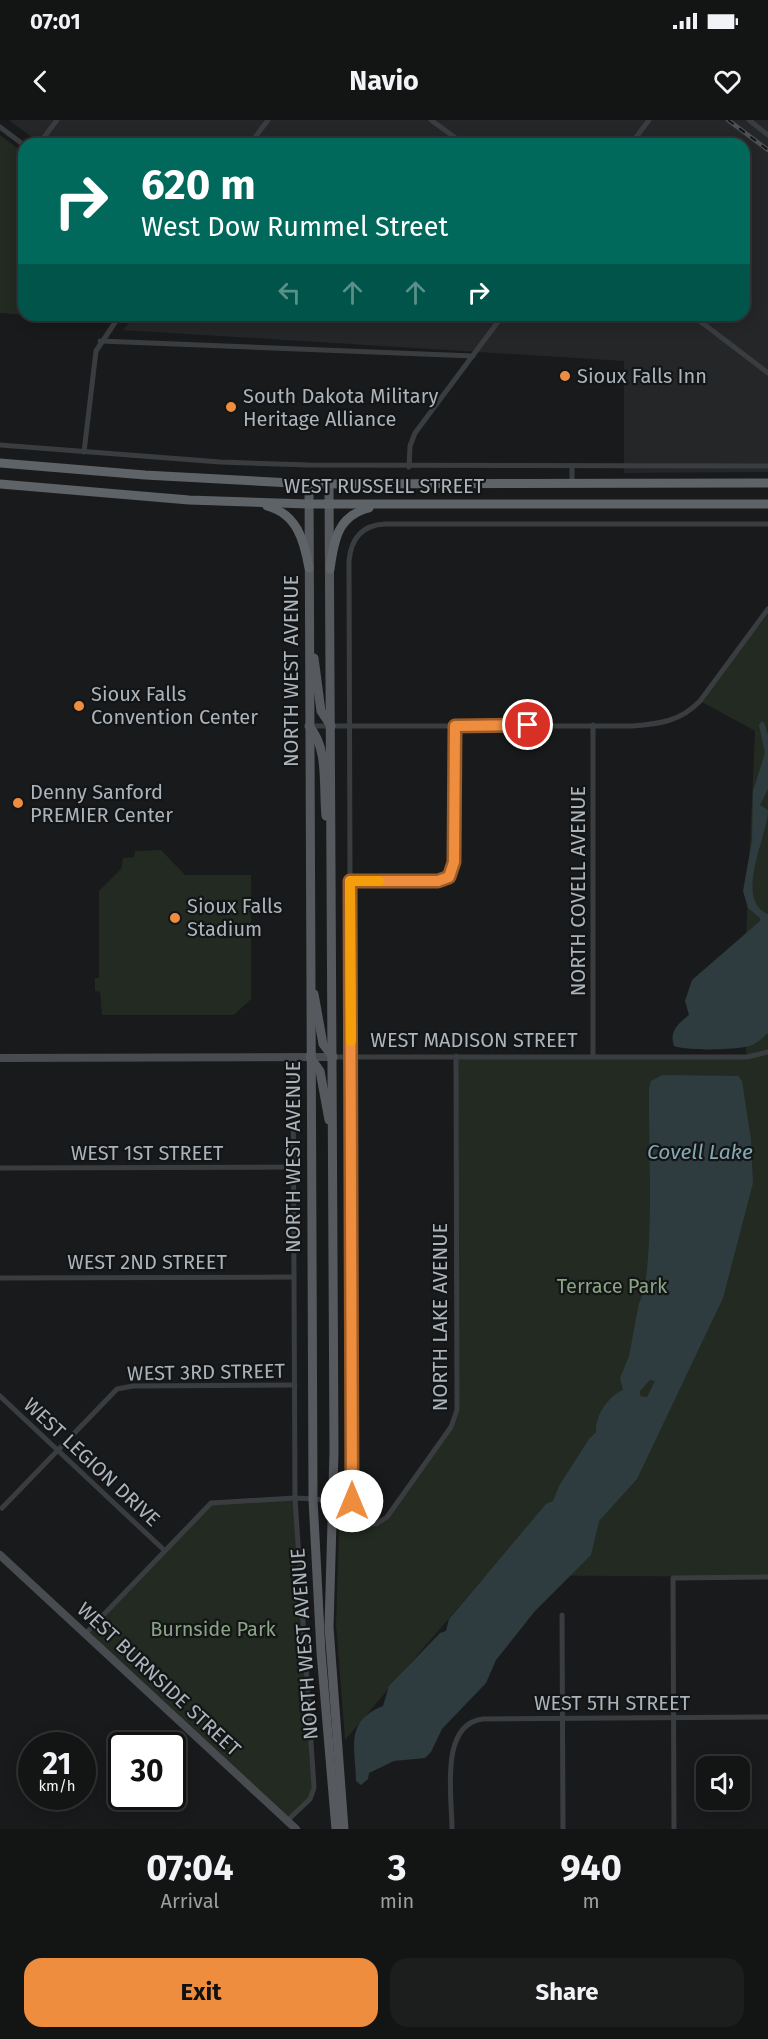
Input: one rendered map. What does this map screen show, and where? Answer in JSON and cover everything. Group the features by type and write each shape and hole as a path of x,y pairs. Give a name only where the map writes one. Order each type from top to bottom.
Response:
{"highway":[{"name":"WEST RUSSELL STREET","path":"0,463 156,476 309,484 768,483"},
{"name":"WEST RUSSELL STREET","path":"0,484 189,500 330,505 768,504"},
{"path":"250,502 271,507 290,518 302,537 309,567"},
{"path":"330,568 336,534 353,514 370,508 413,505"}],"main road":[{"name":"NORTH WEST AVENUE","path":"309,484 313,1499 321,1652 336,1829"},
{"name":"NORTH WEST AVENUE","path":"329,484 333,1057 333,1500 330,1639 344,1829"},
{"path":"310,644 321,711 331,726"},
{"path":"309,726 317,736 321,748 331,842"},
{"path":"310,980 322,1044 333,1057"},
{"path":"310,1057 320,1071 333,1131"},
{"name":"WEST MADISON STREET","path":"0,1059 333,1057"},
{"name":"WEST BURNSIDE STREET","path":"0,1555 296,1829"}],"street":[{"path":"44,138 57,120"},
{"path":"254,138 268,120"},
{"path":"431,120 456,138"},
{"path":"636,138 649,120"},
{"path":"749,120 768,135"},
{"path":"0,127 18,140"},
{"path":"84,452 96,351 100,341 115,321"},
{"path":"409,467 410,446 415,433 499,321"},
{"path":"700,321 768,373"},
{"path":"100,341 473,356"},
{"name":"WEST RUSSELL STREET","path":"0,445 220,462 409,467 768,466"},
{"path":"572,466 572,484"},
{"name":"WEST RUSSELL STREET","path":"350,726 349,561 351,546 359,534 371,526 385,524 768,524"},
{"path":"309,726 593,725 656,724 671,721 687,713 700,701 768,609"},
{"name":"NORTH COVELL AVENUE","path":"593,725 593,1056"},
{"path":"86,1633 210,1503 295,1498 352,1501 350,726"},
{"path":"350,881 438,881 449,877 452,873 455,726"},
{"name":"WEST MADISON STREET","path":"333,1057 747,1057 768,1052"},
{"name":"NORTH LAKE AVENUE","path":"352,1501 353,1514 357,1522 376,1524 387,1517 451,1427 456,1415 456,1056"},
{"name":"NORTH WEST AVENUE","path":"287,1821 310,1799 314,1788 295,1498 293,1058"},
{"name":"WEST 1ST STREET","path":"0,1168 294,1167"},
{"name":"WEST 2ND STREET","path":"0,1278 294,1277"},
{"name":"WEST 3RD STREET","path":"58,1450 117,1389 133,1386 295,1385"},
{"name":"WEST LEGION DRIVE","path":"0,1396 164,1550"},
{"path":"2,1508 58,1450"},
{"path":"674,1829 673,1578 768,1577"},
{"path":"562,1615 563,1829"},
{"name":"WEST 5TH STREET","path":"452,1829 453,1748 460,1730 476,1719 768,1717"}],"shaded area":[{"path":"9,120 768,120 768,472 624,473 624,361 123,330 131,321 750,321 750,138 33,138"}],"green space":[{"path":"0,135 18,148 18,314 0,313"},
{"name":"Terrace Park","path":"768,614 768,1577 486,1575 345,1740 336,1624 339,1529 379,1523 387,1517 456,1415 456,1056 747,1056 742,1027 755,731 700,701"},
{"name":"Sioux Falls Stadium","path":"161,850 185,875 251,875 251,999 234,1015 102,1015 100,992 95,991 95,978 99,978 99,891 121,869 123,858 134,857 135,851"},
{"name":"Burnside Park","path":"295,1498 312,1796 287,1821 86,1633 211,1503"}],"water":[{"path":"764,722 768,735 768,789 760,805 768,810 755,866 753,895 758,906 768,914 768,1033 749,1046 723,1049 680,1048 674,1046 673,1036 678,1025 689,1015 685,1001 692,980 760,921 760,918 748,908 743,891 752,840 753,791 765,753 759,725"},
{"name":"Covell Lake","path":"662,1075 738,1076 742,1081 751,1140 753,1183 723,1298 637,1479 599,1521 591,1555 535,1611 496,1660 486,1683 442,1729 431,1752 425,1758 394,1761 369,1773 368,1779 361,1785 356,1781 354,1746 357,1727 371,1712 383,1706 389,1686 440,1633 446,1631 449,1619 546,1504 553,1501 559,1486 589,1439 596,1432 600,1413 612,1397 623,1390 620,1378 629,1356 648,1263 649,1089 651,1081","holes":["650,1380 655,1381 647,1397 640,1396 640,1391"]}],"railway":[{"path":"728,120 768,150"}],"slow traffic":[{"path":"351,1041 350,881 379,881"}],"place":[{"name":"Sioux Falls Inn","path":"565,376"},
{"name":"South Dakota Military Heritage Alliance","path":"231,407"},
{"name":"Sioux Falls Convention Center","path":"79,706"},
{"name":"Denny Sanford PREMIER Center","path":"18,803"},
{"name":"Sioux Falls Stadium","path":"175,918"}],"route":[{"path":"352,1501 350,881 438,881 449,877 454,867 455,726 528,725"}]}
